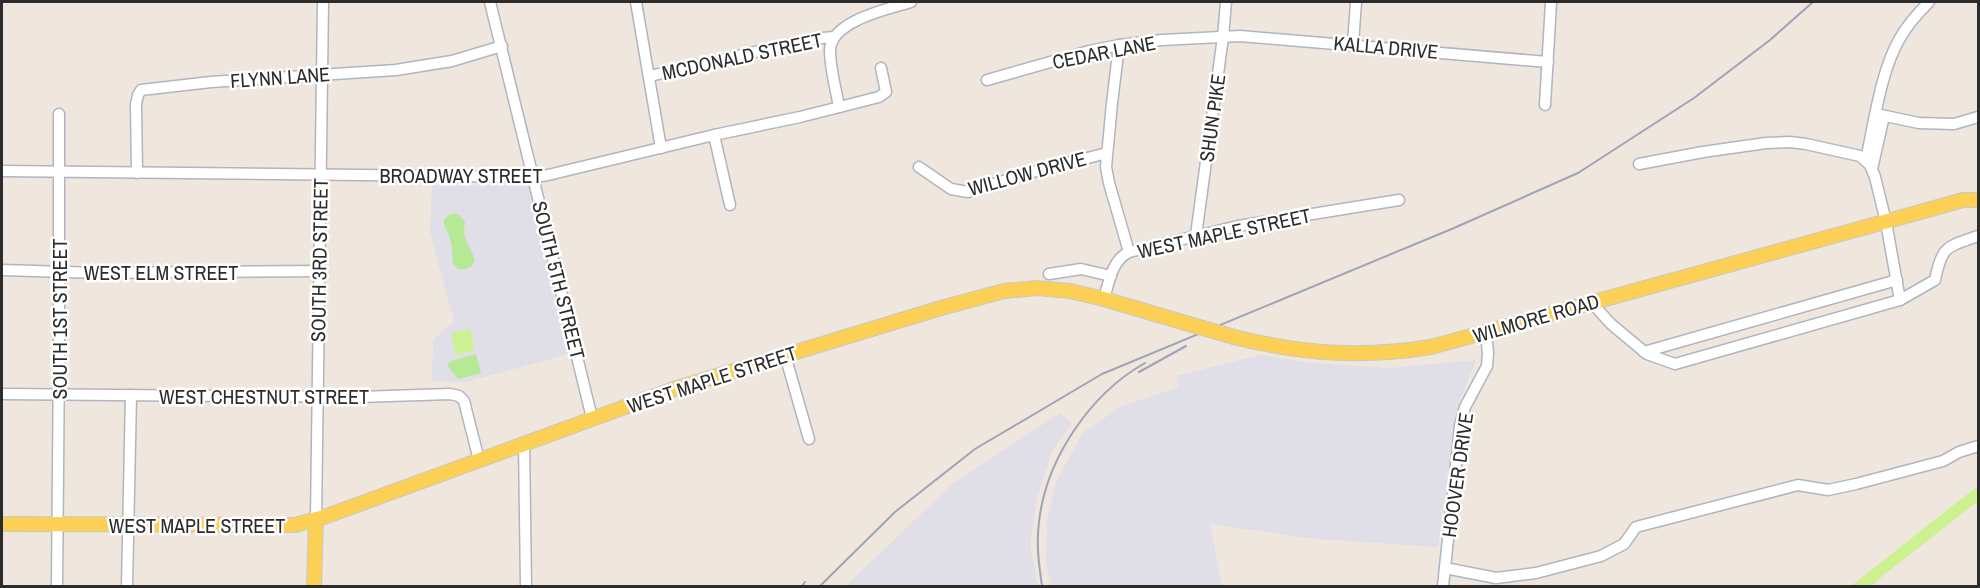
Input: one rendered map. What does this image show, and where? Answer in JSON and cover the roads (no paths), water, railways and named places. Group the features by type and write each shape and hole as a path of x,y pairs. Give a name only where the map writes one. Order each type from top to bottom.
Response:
{"main road":[{"name":"WILMORE ROAD","path":"1963,200 1978,192"},
{"name":"WILMORE ROAD","path":"1104,299 1234,337 1296,350 1335,354 1369,354 1431,347 1963,200 1978,200"},
{"name":"WEST MAPLE STREET","path":"2,524 295,525 674,389 960,302 1004,291 1037,288 1104,299"},
{"path":"314,586 316,519"}],"street":[{"name":"SOUTH 3RD STREET","path":"316,519 323,2"},
{"name":"SOUTH 5TH STREET","path":"490,2 592,418"},
{"path":"636,2 662,148"},
{"path":"839,107 830,53 838,31 851,23 910,2"},
{"name":"SHUN PIKE","path":"1196,235 1226,2"},
{"path":"1353,44 1356,2"},
{"path":"1545,105 1551,2"},
{"path":"1900,300 1886,222 1869,165 1889,61 1912,19 1929,2"},
{"name":"KALLA DRIVE","path":"1223,37 1240,36 1353,44 1548,62"},
{"name":"MCDONALD STREET","path":"650,76 811,39 834,37"},
{"name":"CEDAR LANE","path":"987,80 1089,51 1119,45 1223,37"},
{"path":"1119,45 1106,167 1129,252"},
{"name":"FLYNN LANE","path":"137,173 136,104 141,90 211,82 396,70 434,65 502,46"},
{"name":"BROADWAY STREET","path":"2,171 534,177 879,97 886,92 881,68"},
{"name":"SOUTH 1ST STREET","path":"57,586 59,114"},
{"path":"1880,115 1919,123 1954,124 1978,117"},
{"path":"714,135 730,205"},
{"path":"1639,164 1724,149 1790,142 1854,154 1869,165"},
{"name":"WILLOW DRIVE","path":"919,167 951,189 968,192 1082,158 1107,153"},
{"name":"WEST MAPLE STREET","path":"1104,299 1119,259 1129,252 1238,226 1399,200"},
{"path":"1591,303 1611,324 1644,352 1675,364 1900,300 1935,280 1942,252 1951,245 1978,236"},
{"path":"1049,274 1081,269 1111,276"},
{"name":"WEST ELM STREET","path":"2,270 264,273 320,271"},
{"path":"1644,352 1897,280"},
{"name":"HOOVER DRIVE","path":"1443,586 1460,426 1465,407 1487,366 1486,333"},
{"path":"785,355 809,439"},
{"name":"WEST CHESTNUT STREET","path":"2,394 359,397 445,394 459,396 464,401 479,460"},
{"path":"127,586 131,395"},
{"path":"524,443 526,586"},
{"path":"1445,568 1496,578 1536,573 1601,556 1624,544 1636,527 1798,485 1828,490 1856,484 1942,461 1978,446"}],"railway":[{"path":"820,586 895,512 975,449 1102,374 1454,228 1578,173 1694,98 1770,40 1813,2"},
{"path":"1139,372 1186,346"},
{"path":"1042,586 1038,546 1039,522 1043,498 1061,452 1089,410 1125,376 1145,363"},
{"path":"802,586 805,582"}]}
